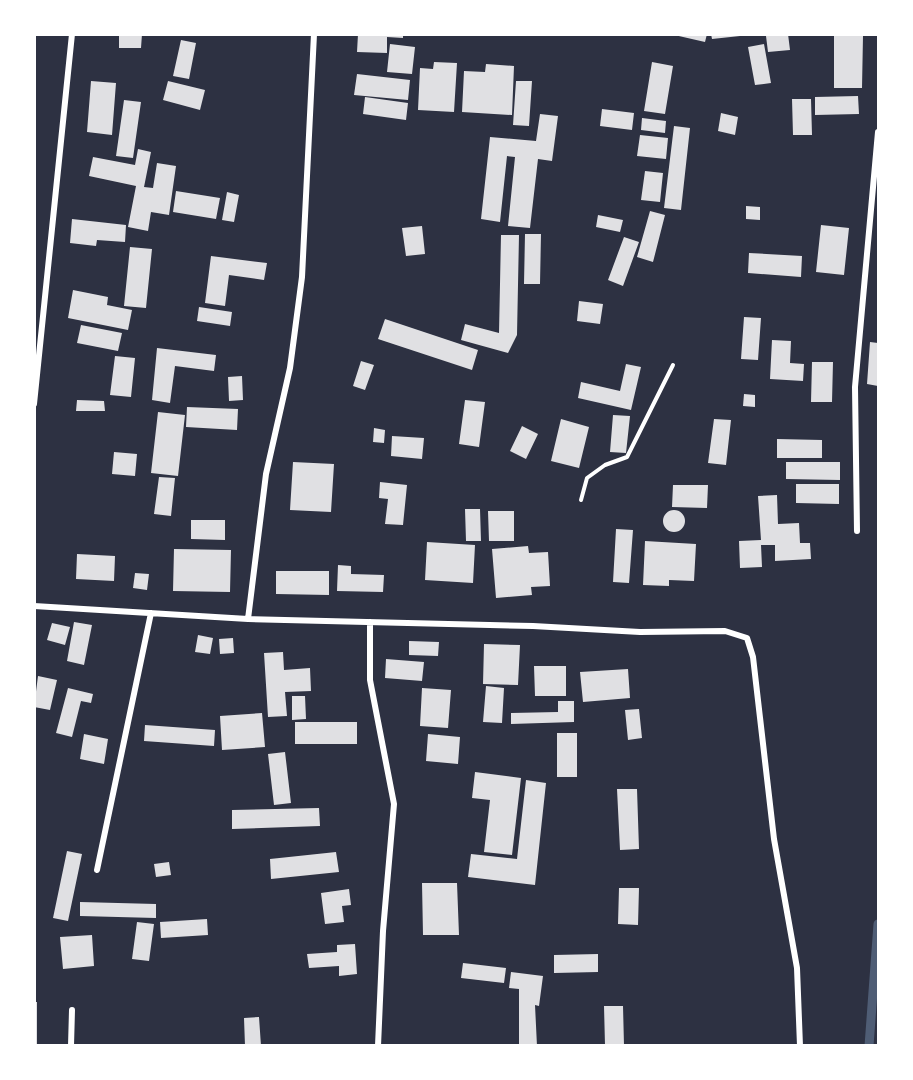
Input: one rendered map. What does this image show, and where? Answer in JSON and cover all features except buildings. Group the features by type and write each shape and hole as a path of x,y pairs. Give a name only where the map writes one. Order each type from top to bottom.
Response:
{"street":[{"path":"34,404 72,34"},
{"path":"248,619 266,474 290,368 302,277 314,34"},
{"path":"857,531 855,387 879,132"},
{"path":"34,606 248,619 640,632 725,631 747,638 753,657 774,839 797,968 800,1046"},
{"path":"97,870 151,613"},
{"path":"370,622 370,680 394,804 383,931 378,1046"},
{"path":"71,1046 72,1010"}],"path":[{"path":"581,500 587,478 605,465 627,457 673,365"}],"waterway":[{"path":"869,1046 878,924"}]}
